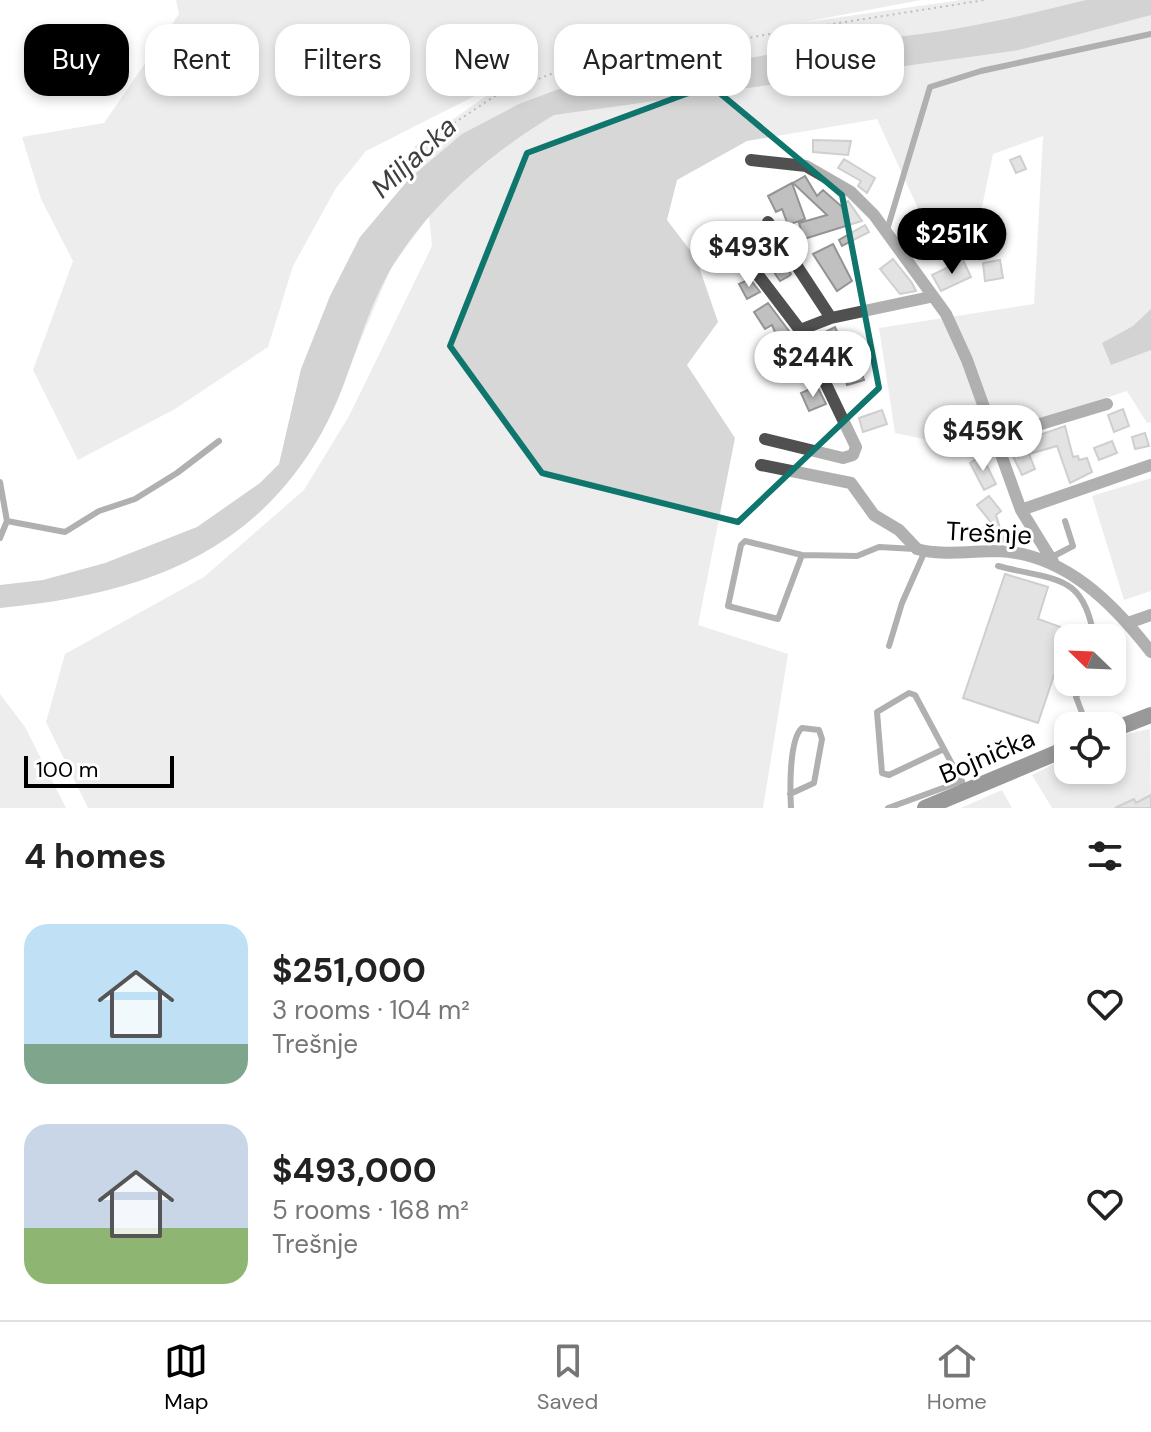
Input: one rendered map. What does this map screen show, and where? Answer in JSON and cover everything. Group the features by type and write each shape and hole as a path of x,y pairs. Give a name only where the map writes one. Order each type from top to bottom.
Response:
{"main road":[{"path":"1126,725 1151,715"},
{"name":"Bojnička","path":"925,808 964,786 1054,753"}],"street":[{"name":"Trešnje","path":"751,160 796,163 817,171 851,192 886,234 930,297 946,314 967,360 1021,510 1051,560 1094,591 1128,623 1151,652"},
{"path":"768,222 831,318"},
{"path":"752,267 800,330 856,451 843,458 765,439"},
{"path":"800,330 831,318 930,297"},
{"path":"994,438 1107,404"},
{"name":"Trešnje","path":"761,465 851,483 874,515 899,530 921,550 1002,551 1051,560"},
{"name":"Trešnje","path":"1021,510 1151,465"},
{"path":"1128,623 1151,615"}],"lane":[{"path":"886,234 930,87 981,71 1151,34"},
{"path":"7,521 65,532 99,511 135,499 177,473 219,441"},
{"path":"0,482 7,521 0,538"},
{"path":"1051,560 1073,546 1065,521"},
{"path":"802,555 778,619 728,606 741,545 745,541 802,555 857,556 879,547 921,550 889,646"},
{"path":"998,566 1073,586 1083,597 1090,624"},
{"path":"888,808 964,786 944,749 913,693 877,712 882,773 889,775 944,749"},
{"path":"790,794 814,783 822,739 819,730 802,728 795,736 790,794 791,808"}],"path":[{"path":"439,133 495,96 551,74 775,33 985,0"}],"highlighted area":[{"path":"710,85 842,195 879,388 738,522 542,473 450,346 527,153"}],"shaded area":[{"path":"176,0 921,0 799,23 961,0 1151,0 1151,422 1147,423 1127,391 957,446 895,433 879,328 1034,304 1043,136 993,154 975,240 933,241 877,119 747,141 677,180 667,220 696,258 718,322 687,365 735,438 698,625 788,654 763,808 88,808 46,722 65,654 204,577 304,490 349,416 432,246 429,216 391,268 322,432 308,454 417,199 406,173 415,146 486,96 538,96 538,24 426,24 426,96 475,96 366,151 336,188 293,266 268,347 175,409 78,460 33,370 73,261 41,199 22,137 104,123 123,96 129,96 129,87 145,63 145,96 259,96 259,24 172,24 179,14"},
{"path":"1086,0 1151,0 1151,15 1019,50 904,66 904,36 1001,20"},
{"path":"767,55 767,85 751,87 751,58"},
{"path":"554,91 554,96 690,96 554,115 464,181 425,222 392,267 321,434 292,477 260,512 224,541 184,563 142,580 97,593 0,608 0,585 43,580 105,563 197,527 260,483 279,464 301,369 330,296 360,237 409,179 462,134 519,104"},
{"path":"1151,309 1151,350 1111,365 1102,343 1133,326"},
{"path":"1151,478 1151,591 1124,600 1092,496"},
{"path":"0,694 25,727 66,808 0,808"},
{"path":"1150,729 1151,808 1052,808 1032,775 1054,764 1054,784 1126,784 1126,734"},
{"path":"1002,790 1012,808 961,808"}],"building":[{"path":"813,140 851,141 848,155 813,152"},
{"path":"1020,156 1026,169 1016,173 1010,160"},
{"path":"844,159 875,178 867,193 858,186 861,181 838,168"},
{"path":"805,176 817,196 823,190 841,206 848,201 862,221 804,239 799,223 827,215 793,183"},
{"path":"792,183 805,219 788,225 782,209 776,212 768,196"},
{"path":"865,225 869,232 842,246 839,240"},
{"path":"755,230 776,262 781,258 791,274 789,276 780,281 758,249 755,252 745,240"},
{"path":"833,244 852,281 837,291 813,254"},
{"path":"740,245 747,259 740,265 730,254"},
{"path":"893,259 916,291 900,294 880,269"},
{"path":"963,260 971,277 941,291 932,275"},
{"path":"1000,260 1003,278 985,281 983,263"},
{"path":"750,279 760,292 747,299 739,284"},
{"path":"768,303 792,335 809,369 795,378 772,325 765,329 754,312"},
{"path":"835,327 843,345 829,351 821,334"},
{"path":"859,364 864,380 847,385 842,369"},
{"path":"817,386 826,404 809,411 801,393"},
{"path":"1123,409 1129,426 1114,432 1108,415"},
{"path":"882,410 887,424 863,432 859,418"},
{"path":"1065,426 1073,457 1078,456 1079,460 1087,458 1092,472 1070,483 1057,446 1029,454 1035,469 1022,475 1008,446"},
{"path":"1145,433 1149,446 1135,449 1132,437"},
{"path":"1112,441 1117,453 1099,460 1094,448"},
{"path":"982,456 996,484 984,490 970,463"},
{"path":"989,496 1001,511 996,515 1004,541 1001,542 987,542 982,529 993,525 977,505"},
{"path":"1005,574 1048,587 1038,619 1054,625 1054,675 1038,723 963,698"},
{"path":"1151,795 1151,808 1115,808 1134,799 1136,803"}],"water label":[{"name":"Miljacka","path":"414,157"}]}
